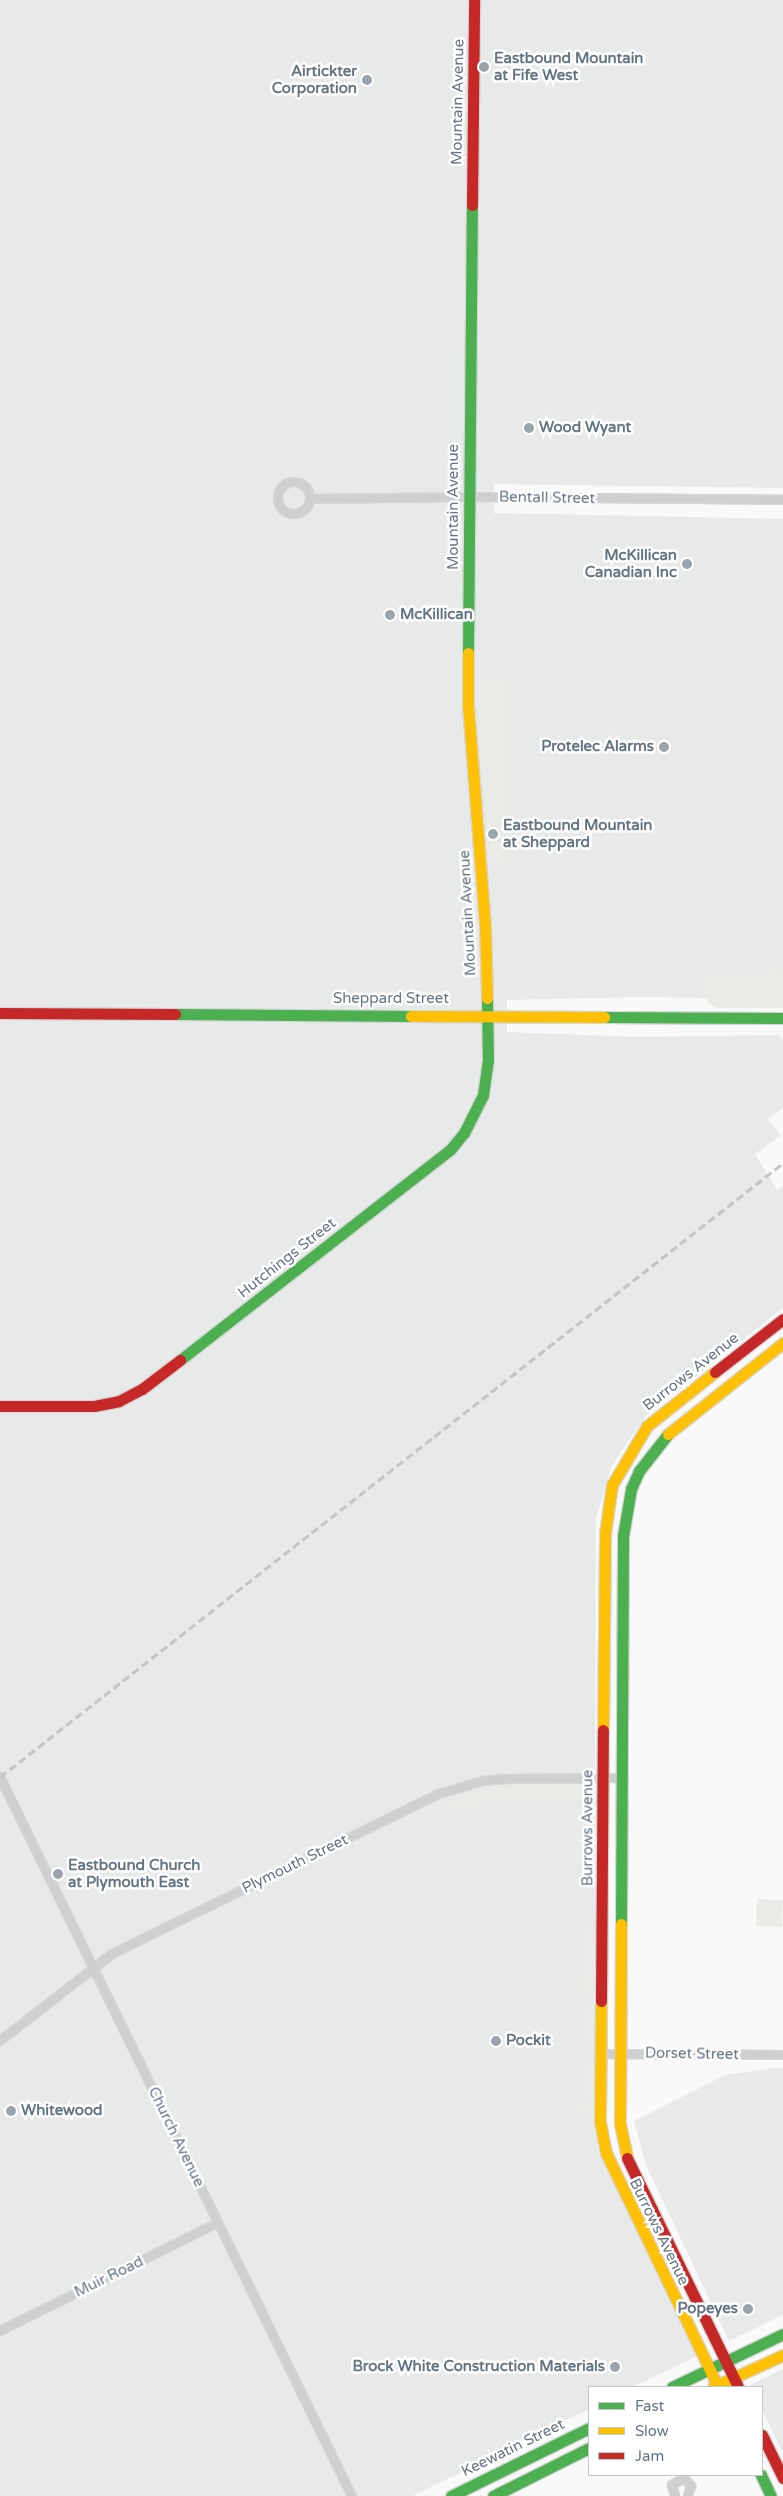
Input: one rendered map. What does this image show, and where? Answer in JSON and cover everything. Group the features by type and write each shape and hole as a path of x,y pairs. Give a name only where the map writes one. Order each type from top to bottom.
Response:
{"street":[{"name":"Mountain Avenue","path":"474,0 468,705 484,885 487,1014"},
{"path":"295,482 305,486 310,499 305,510 293,515 282,509 278,497 284,486 295,482"},
{"name":"Bentall Street","path":"310,499 469,497 783,500"},
{"name":"Sheppard Street","path":"0,1013 487,1014 783,1018"},
{"name":"Hutchings Street","path":"0,1406 94,1406 119,1401 142,1390 450,1150 464,1133 483,1095 488,1061 487,1014"},
{"name":"Burrows Avenue","path":"716,2386 606,2153 600,2122 605,1533 612,1485 635,1442 659,1414 783,1319"},
{"name":"Burrows Avenue","path":"736,2383 657,2225 623,2147 620,2054 623,1536 631,1489 649,1455 678,1423 783,1343"},
{"name":"Church Avenue","path":"0,1778 352,2496"},
{"name":"Plymouth Street","path":"0,2041 112,1954 449,1790 507,1779 622,1778"},
{"name":"Dorset Street","path":"602,2054 783,2055"},
{"name":"Muir Road","path":"0,2331 218,2223"},
{"path":"642,2232 657,2225"},
{"path":"674,2386 783,2334"},
{"path":"721,2386 736,2383 783,2355"},
{"name":"Keewatin Street","path":"451,2496 588,2428"},
{"path":"763,2437 783,2478"},
{"path":"493,2496 588,2448"},
{"path":"762,2476 773,2496 783,2492"},
{"path":"670,2494 673,2482 684,2478 691,2486 688,2496"}],"shaded area":[{"path":"0,0 783,0 783,488 494,484 494,513 783,519 783,999 641,997 507,1000 507,1032 636,1037 779,1035 783,1039 783,1108 767,1119 781,1135 755,1154 777,1190 783,1186 783,1308 646,1416 612,1465 596,1518 594,2121 598,2149 697,2356 635,2386 588,2386 588,2409 413,2496 0,2496"},
{"path":"484,678 505,681 504,864 495,866 491,863 478,719 478,685"},
{"path":"773,968 774,978 783,978 783,1008 716,1008 708,1003 704,978 763,979 764,969"},
{"path":"508,1786 594,1788 599,1799 596,1882 588,1881 587,1800 500,1800 453,1811 447,1805 451,1798 465,1793"},
{"path":"757,1899 783,1900 782,1927 756,1926"},
{"path":"596,1921 599,1926 597,1994 591,1995 587,1993 588,1923"},
{"path":"588,2004 597,2004 597,2039 588,2047"},
{"path":"590,2059 595,2062 597,2097 588,2097 587,2061"},
{"path":"783,2068 783,2315 729,2341 646,2165 634,2121 725,2075"},
{"path":"598,2100 595,2109 571,2110 572,2101"},
{"path":"783,2369 783,2453 763,2412 763,2386 750,2385"}],"railway":[{"path":"0,1777 783,1163"}],"traffic: fast":[{"path":"468,653 472,205"},
{"path":"180,1360 450,1150 464,1133 483,1095 488,1061 487,998"},
{"path":"175,1014 411,1016"},
{"path":"604,1017 783,1018"},
{"path":"621,1924 623,1536 631,1489 639,1471 668,1434"},
{"path":"674,2386 783,2334"},
{"path":"451,2496 588,2428"},
{"path":"493,2496 588,2448"},
{"path":"761,2476 771,2496"}],"traffic: slow":[{"path":"468,653 468,705 485,925 487,998"},
{"path":"411,1016 604,1017"},
{"path":"668,1434 783,1343"},
{"path":"603,1730 605,1533 612,1485 647,1426 715,1372"},
{"path":"621,1924 620,2124 627,2158"},
{"path":"601,2001 600,2122 606,2153 718,2386"},
{"path":"715,2386 783,2355"}],"traffic: jam":[{"path":"472,205 474,0"},
{"path":"0,1013 175,1014"},
{"path":"715,1372 783,1319"},
{"path":"0,1406 94,1406 119,1401 142,1389 180,1360"},
{"path":"601,2001 603,1730"},
{"path":"627,2158 738,2386"},
{"path":"763,2437 783,2478"}],"place":[{"name":"Eastbound Mountain at Fife West","path":"484,67"},
{"name":"Airtickter Corporation","path":"367,80"},
{"name":"Wood Wyant","path":"529,428"},
{"name":"McKillican Canadian Inc","path":"687,564"},
{"name":"McKillican","path":"390,615"},
{"name":"Protelec Alarms","path":"664,747"},
{"name":"Eastbound Mountain at Sheppard","path":"493,834"},
{"name":"Eastbound Church at Plymouth East","path":"58,1874"},
{"name":"Pockit","path":"496,2041"},
{"name":"Whitewood","path":"11,2111"},
{"name":"Popeyes","path":"748,2309"},
{"name":"Brock White Construction Materials","path":"615,2367"}]}
